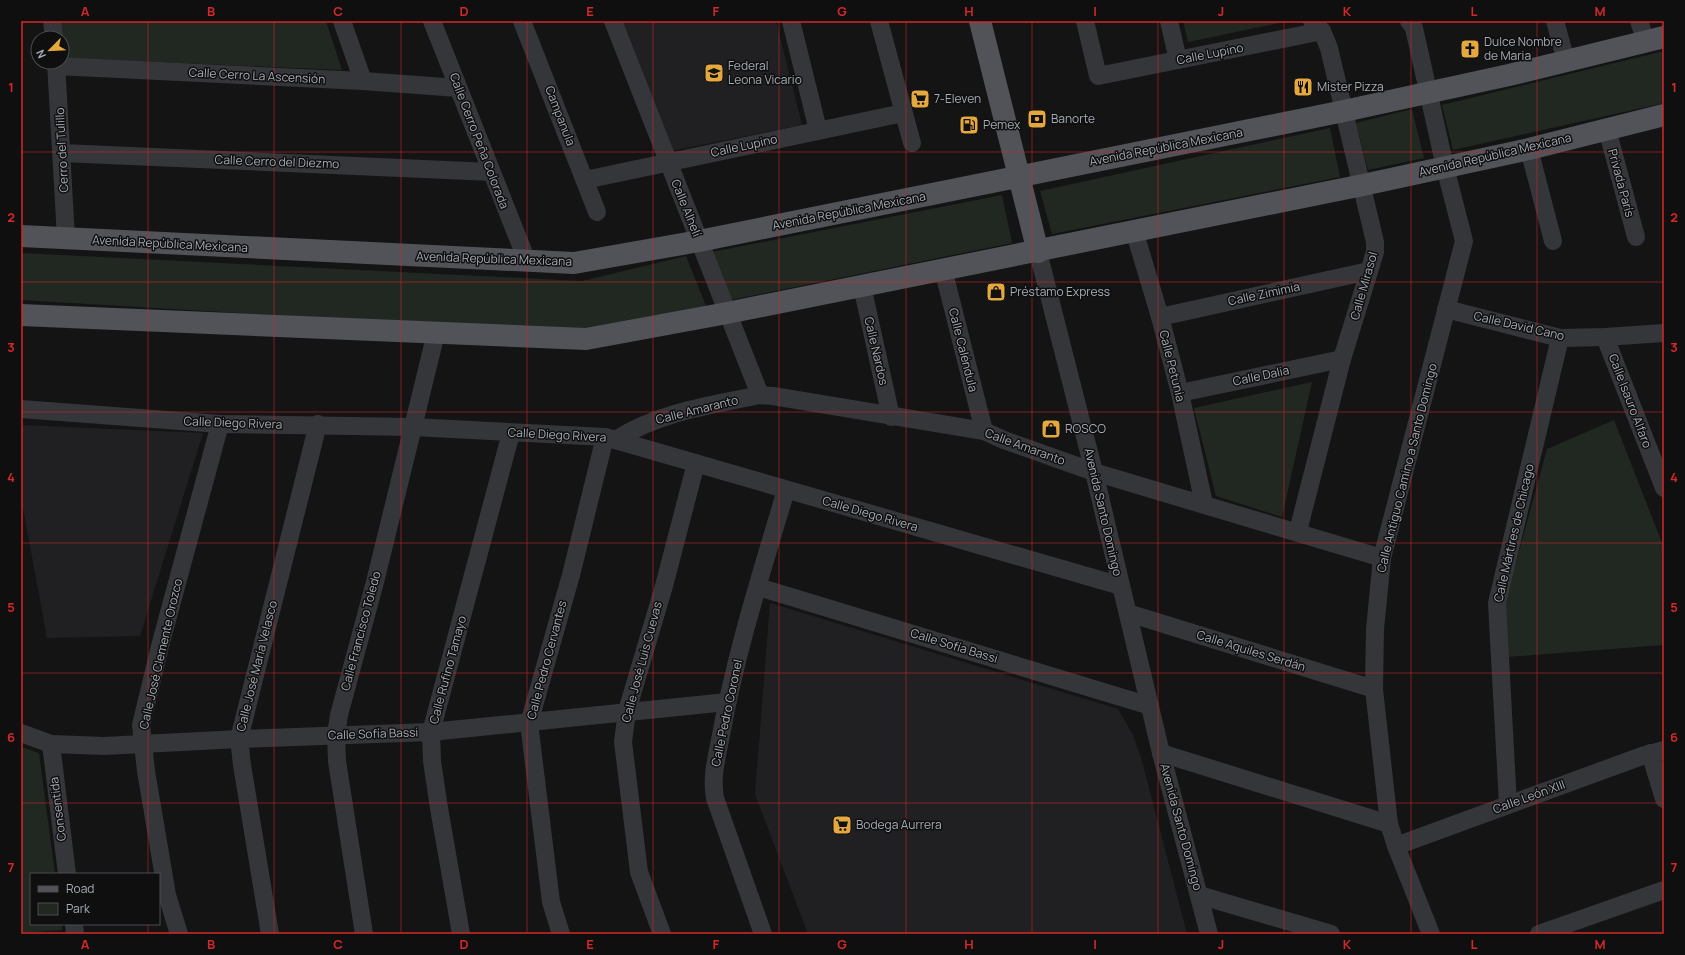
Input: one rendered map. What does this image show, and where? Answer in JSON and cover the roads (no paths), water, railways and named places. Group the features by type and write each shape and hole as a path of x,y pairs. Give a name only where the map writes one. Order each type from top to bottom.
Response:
{"main road":[{"name":"Avenida Santo Domingo","path":"980,21 1038,252"},
{"name":"Avenida República Mexicana","path":"21,236 157,244 574,263 699,241 1427,94 1655,40"},
{"name":"Avenida República Mexicana","path":"22,319 586,339 727,313 943,269 1038,252 1134,230 1363,185 1529,149 1664,115"}],"street":[{"path":"342,21 363,81"},
{"name":"Calle Cerro Peña Colorada","path":"432,21 526,261"},
{"name":"Campanula","path":"522,21 596,212"},
{"name":"Calle Alhelí","path":"613,21 760,395"},
{"path":"791,21 818,130"},
{"path":"879,21 912,143"},
{"name":"Calle Lupino","path":"1085,21 1098,76 1178,60 1317,26"},
{"path":"1169,21 1178,60"},
{"path":"1555,21 1566,61"},
{"path":"1639,21 1655,40"},
{"name":"Calle Antiguo Camino a Santo Domingo","path":"1414,23 1427,94 1444,167 1464,241 1382,558 1374,629 1374,689 1389,824 1396,846 1431,934"},
{"name":"Calle Mirasol","path":"1298,531 1342,359 1369,271 1375,242 1363,185 1329,48 1317,26"},
{"name":"Calle Cerro La Ascensión","path":"70,65 363,81 458,88"},
{"name":"Cerro del Tulillo","path":"56,70 66,238"},
{"name":"Calle Lupino","path":"584,180 903,113"},
{"name":"Privada París","path":"1607,129 1636,237"},
{"path":"1529,149 1553,241"},
{"name":"Calle Cerro del Diezmo","path":"62,153 491,172"},
{"name":"Calle Petunia","path":"1134,230 1160,317 1180,393 1204,504"},
{"name":"Avenida Santo Domingo","path":"1038,252 1094,472 1161,753 1209,934"},
{"name":"Calle Caléndula","path":"943,269 984,431"},
{"name":"Calle Zimimia","path":"1160,317 1369,271"},
{"name":"Calle Nardos","path":"862,286 891,417"},
{"name":"Calle David Cano","path":"1446,309 1560,338 1664,333"},
{"name":"Calle Francisco Toledo","path":"364,934 337,761 336,735 339,715 375,582 436,333"},
{"name":"Calle Isauro Alfaro","path":"1605,337 1664,488"},
{"name":"Calle Mártires de Chicago","path":"1508,804 1496,616 1497,603 1560,338"},
{"name":"Calle Dalia","path":"1180,393 1342,359"},
{"name":"Calle Amaranto","path":"611,438 668,416 760,395 984,431 1010,442 1094,472 1298,531 1382,558"},
{"name":"Calle Diego Rivera","path":"21,409 220,424 318,424 413,427 611,438 1121,586"},
{"name":"Calle José Clemente Orozco","path":"179,934 167,895 142,744 141,725 160,646 220,424"},
{"name":"Calle José María Velasco","path":"270,934 239,739 318,424"},
{"name":"Calle Rufino Tamayo","path":"461,934 438,808 432,761 431,732 511,433"},
{"name":"Calle Pedro Cervantes","path":"561,934 551,902 529,723 570,575 611,438"},
{"name":"Calle José Luis Cuevas","path":"662,934 638,867 623,742 627,711 664,586 696,462"},
{"name":"Calle Pedro Coronel","path":"763,934 714,790 715,771 727,702 758,586 786,490"},
{"name":"Calle Sofía Bassi","path":"758,586 1150,706"},
{"name":"Calle Aquiles Serdán","path":"1128,613 1374,689"},
{"name":"Calle Sofía Bassi","path":"21,733 51,744 104,746 239,739 431,732 727,702"},
{"name":"Consentida","path":"51,744 67,873"},
{"path":"1657,752 1664,799"},
{"name":"Calle León XIII","path":"1396,846 1508,804 1657,752"},
{"path":"1161,753 1389,824"},
{"path":"1539,934 1664,890"},
{"path":"1199,895 1331,934"}],"place":[{"name":"Dulce Nombre de Maria","path":"1470,49"},
{"name":"Federal Leona Vicario","path":"714,73"},
{"name":"Mister Pizza","path":"1303,87"},
{"name":"7-Eleven","path":"920,99"},
{"name":"Banorte","path":"1037,119"},
{"name":"Pemex","path":"969,125"},
{"name":"Préstamo Express","path":"996,292"},
{"name":"ROSCO","path":"1051,429"},
{"name":"Bodega Aurrera","path":"842,825"}]}
